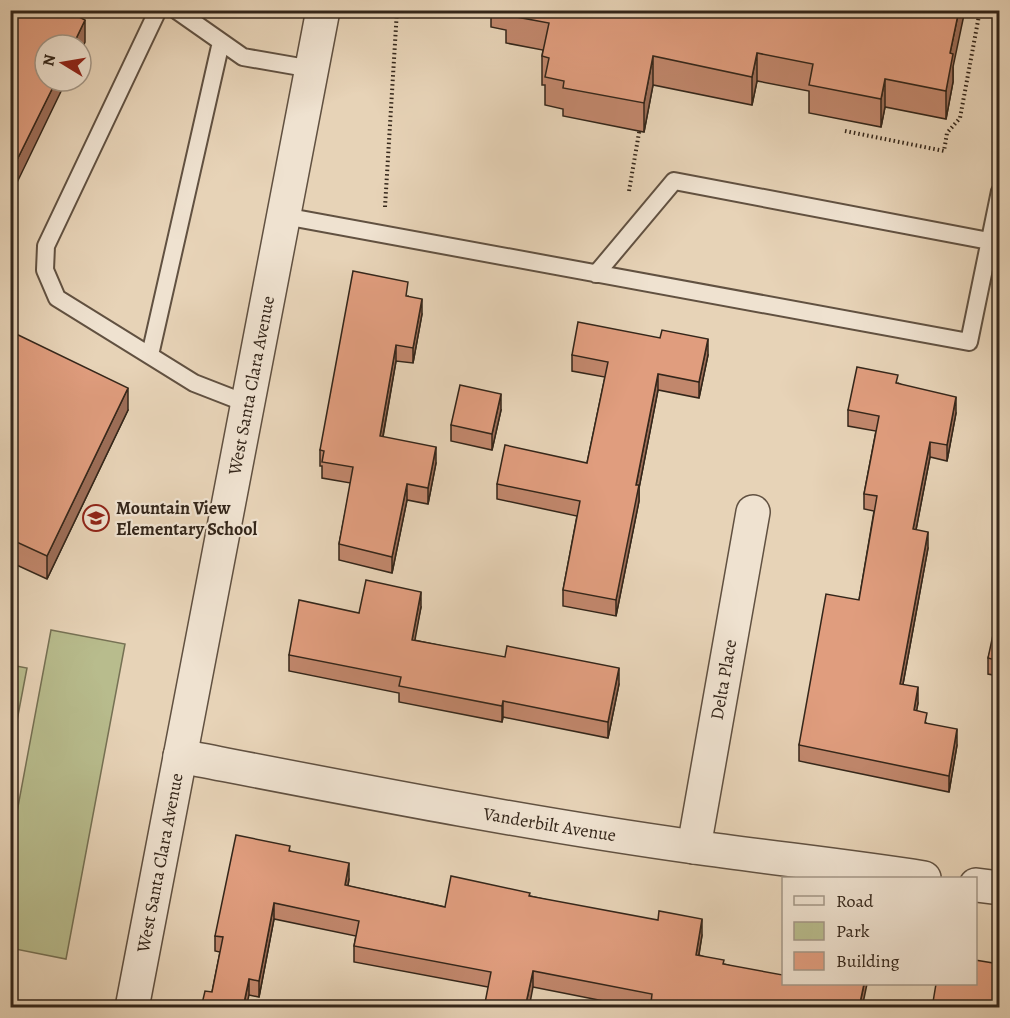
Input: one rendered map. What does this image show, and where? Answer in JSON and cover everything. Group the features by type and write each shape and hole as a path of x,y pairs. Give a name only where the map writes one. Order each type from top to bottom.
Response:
{"street":[{"name":"West Santa Clara Avenue","path":"132,1008 323,10"},
{"name":"Delta Place","path":"694,847 753,513"},
{"name":"Vanderbilt Avenue","path":"180,756 443,807 694,847 834,864 912,877"},
{"path":"977,885 999,888"}],"lane":[{"path":"158,10 46,246 45,270 57,298 194,383 248,404"},
{"path":"181,12 243,57 312,69"},
{"path":"150,355 221,42"},
{"path":"596,274 674,181 989,241"},
{"path":"284,216 969,342 999,191"}],"path":[{"path":"382,234 389,159 397,10"},
{"path":"845,130 944,151 947,133 960,118 980,10"},
{"path":"628,195 642,121"}],"green space":[{"path":"51,630 125,644 66,959 10,948 11,844"},
{"path":"10,665 27,668 11,752"}],"building":[{"path":"10,10 66,10 85,20 79,33 33,33 33,93 50,93 10,174"},
{"path":"507,10 797,10 823,16 824,10 959,10 950,53 953,54 946,91 885,79 881,99 809,85 813,64 757,53 752,77 653,56 644,103 563,88 564,81 545,77 549,58 542,56 549,23 506,15"},
{"path":"353,271 408,282 406,296 422,299 413,348 396,345 380,436 436,447 428,488 407,484 392,557 339,544 353,467 322,462 324,451 320,450"},
{"path":"578,322 660,338 662,330 708,339 699,382 658,374 616,600 563,590 580,501 497,484 505,445 587,463 608,362 572,355"},
{"path":"10,331 128,388 47,556 10,539"},
{"path":"857,367 898,375 896,383 956,397 947,445 930,442 913,529 928,532 900,684 918,687 914,710 927,713 925,723 957,729 949,776 799,745 826,594 859,600 877,496 864,494 879,416 848,410"},
{"path":"460,385 501,394 492,434 451,425"},
{"path":"366,580 421,592 412,640 505,657 507,646 619,668 608,722 503,701 502,706 399,686 401,677 289,655 299,600 359,613"},
{"path":"996,621 999,622 999,661 988,658"},
{"path":"999,731 999,762 994,761"},
{"path":"236,835 290,846 289,851 349,863 345,885 445,907 451,876 530,893 529,896 658,920 659,911 702,919 696,955 724,960 723,964 782,975 782,985 864,985 860,1003 884,1008 674,1008 651,1003 652,994 533,971 525,1008 484,1008 491,972 354,946 359,921 274,903 259,981 249,979 243,1008 201,1008 205,991 212,992 223,937 215,936"},
{"path":"977,960 999,964 999,1008 932,1008 936,985 977,985"}],"place":[{"name":"Mountain View Elementary School","path":"96,518"}]}
